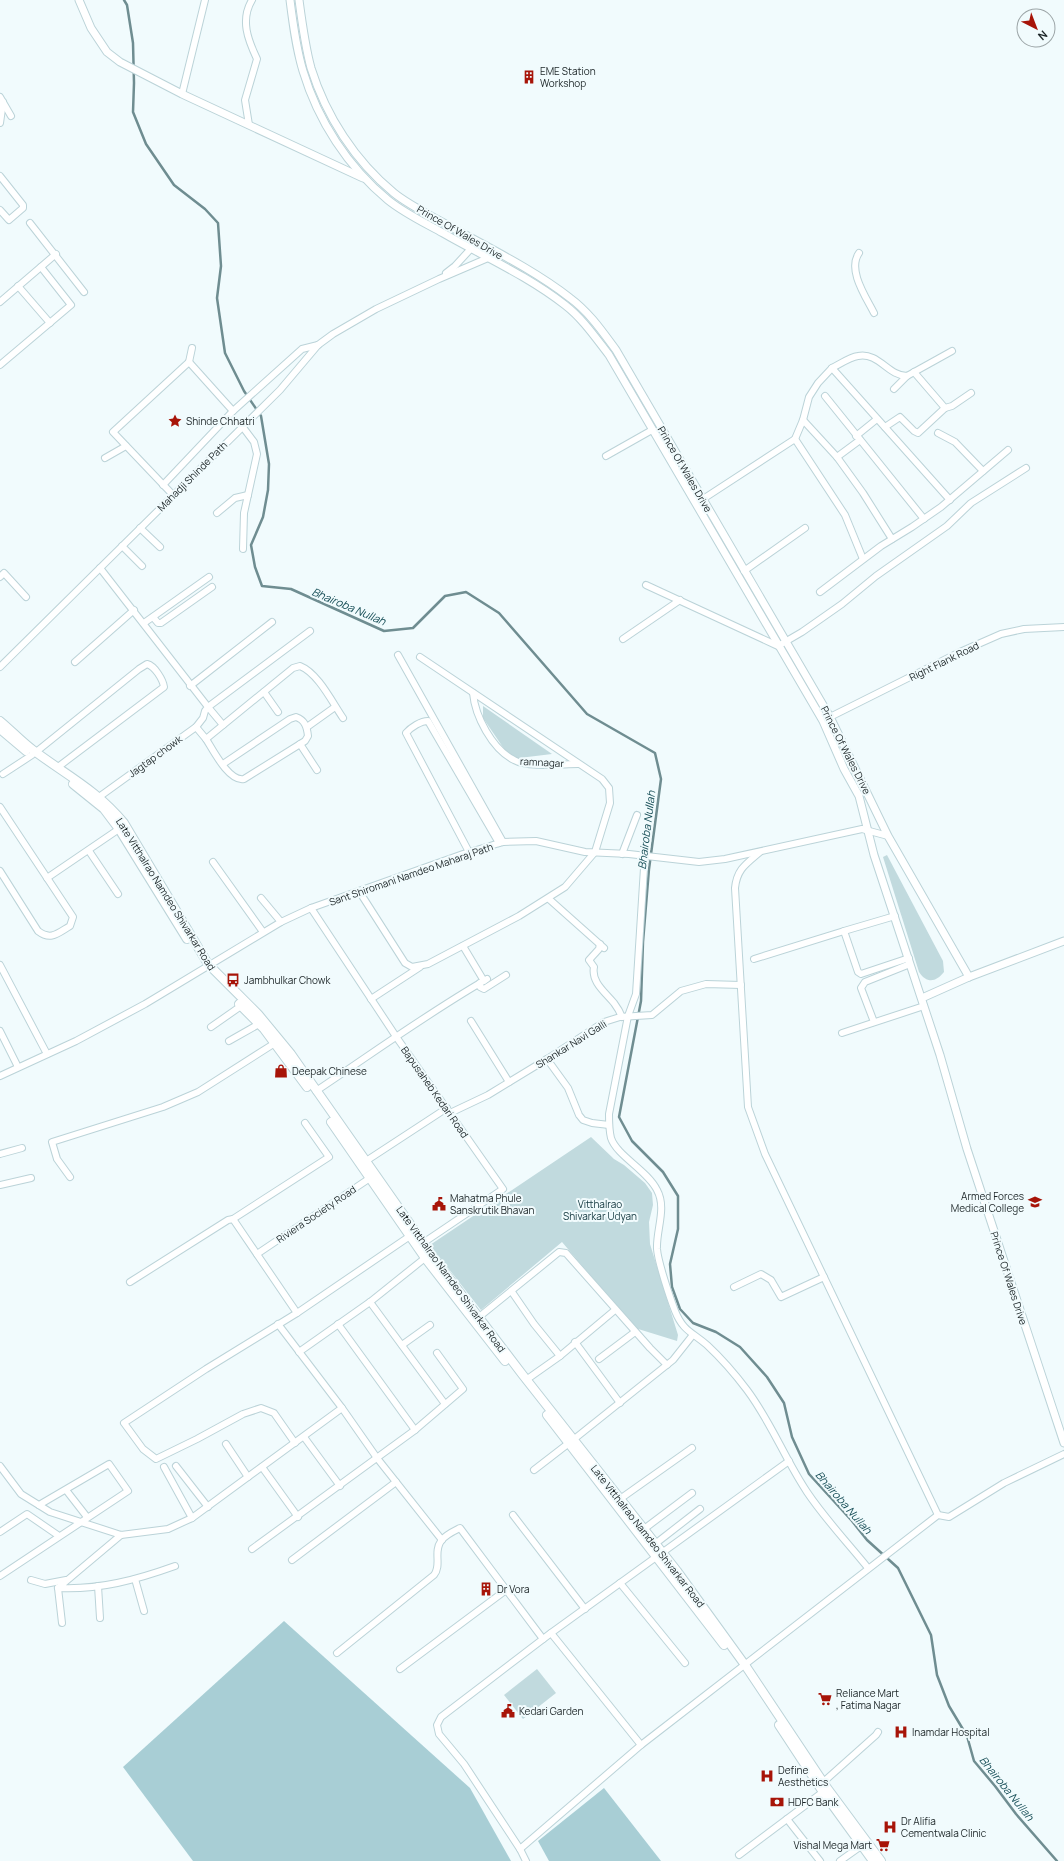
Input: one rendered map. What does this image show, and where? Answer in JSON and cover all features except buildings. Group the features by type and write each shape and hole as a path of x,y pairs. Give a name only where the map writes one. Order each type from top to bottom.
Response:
{"main road":[{"name":"Late Vitthalrao Namdeo Shivarkar Road","path":"0,721 34,754 58,768 110,805 124,823 208,968 265,1022 291,1054 366,1161 373,1176 410,1236 420,1245 425,1258 659,1554 744,1666 821,1786 861,1846 873,1861"},
{"name":"Late Vitthalrao Namdeo Shivarkar Road","path":"0,730 34,754 104,809 119,829 208,968 275,1043 373,1176 420,1245 479,1317 571,1442 644,1529 655,1544 659,1554"},
{"name":"Late Vitthalrao Namdeo Shivarkar Road","path":"821,1786 880,1861"}],"street":[{"path":"79,0 91,28 107,52 120,62 182,94 363,178 370,172"},
{"path":"182,94 205,0"},
{"path":"249,125 245,100 257,59 247,39 246,24 249,5 252,0"},
{"name":"Prince Of Wales Drive","path":"290,0 302,70 315,106 335,140 363,178 389,201 535,285 565,305 586,326 608,355 823,721 844,769 859,796 868,832 922,998 968,1149 1064,1443"},
{"name":"Prince Of Wales Drive","path":"300,0 304,33 311,68 323,102 342,135 370,172 395,194 540,277 571,298 593,319 616,350 830,717 888,836 969,977"},
{"path":"2,100 11,116"},
{"path":"0,124 2,100"},
{"path":"0,176 23,204 23,208 9,220 0,210"},
{"path":"30,223 56,254 84,292"},
{"name":"Mahadji Shinde Path","path":"438,279 455,266 477,242"},
{"path":"488,258 492,250"},
{"path":"859,253 855,259 855,270 874,313"},
{"path":"0,302 56,254"},
{"name":"Mahadji Shinde Path","path":"0,667 280,390 318,346 351,322 438,279 488,258"},
{"path":"0,366 71,305 41,267"},
{"path":"18,286 50,323"},
{"path":"163,485 233,411 302,350 318,346"},
{"path":"173,495 113,432 189,362 192,348"},
{"path":"894,389 907,376 952,352"},
{"path":"695,504 795,439 810,397 818,383 832,368 856,356 867,355 878,360 900,376 907,376"},
{"path":"189,362 233,411"},
{"path":"832,368 950,500"},
{"path":"914,372 945,408"},
{"path":"885,427 900,416 914,431 918,433 945,408 952,406 971,393"},
{"path":"825,396 924,519"},
{"path":"837,456 877,419"},
{"path":"803,420 837,456 863,493 892,539"},
{"path":"242,426 254,442 257,454 244,513 243,550"},
{"path":"606,456 652,430"},
{"path":"938,433 955,442 983,471"},
{"path":"795,439 845,514 863,558"},
{"path":"105,458 126,446"},
{"path":"820,592 863,558 924,519 950,500 1008,450"},
{"path":"646,585 778,646 842,604 876,576 947,526 971,503 1026,468"},
{"path":"217,513 235,498 248,495"},
{"path":"140,528 160,547"},
{"path":"744,571 805,528"},
{"path":"122,546 142,566"},
{"path":"100,568 144,623 206,709 223,725"},
{"path":"1,573 26,597"},
{"path":"144,623 209,577"},
{"path":"152,617 158,623 161,623 212,587"},
{"path":"623,639 680,600"},
{"path":"75,662 134,610"},
{"path":"190,686 272,622"},
{"name":"Right Flank Road","path":"830,717 960,652 1001,634 1024,629 1064,627"},
{"path":"206,709 310,632"},
{"path":"398,655 501,843"},
{"path":"371,999 420,967 463,946 549,899 565,887 595,852 610,803 609,788 602,779 420,657"},
{"path":"3,774 34,754 139,669 147,664 151,665 163,683 164,688 58,768"},
{"path":"206,739 294,668 300,666 307,669 314,675 343,718"},
{"path":"264,692 278,712"},
{"name":"ramnagar","path":"473,693 474,705 482,726 502,751 514,760 525,763 578,764"},
{"path":"307,727 336,707"},
{"name":"Jagtap chowk","path":"99,797 196,727 203,718 206,709"},
{"path":"196,727 206,739 223,764 233,777 239,780 244,779 305,741 308,736 307,727 301,719 296,717 290,719 223,764"},
{"path":"469,852 406,733 409,729 425,721 428,721 501,843"},
{"path":"300,744 317,770"},
{"path":"0,807 73,918 70,926 52,936 45,937 38,931 0,871"},
{"path":"622,854 637,815"},
{"path":"47,878 89,851 119,829"},
{"name":"Sant Shiromani Namdeo Maharaj Path","path":"0,1076 76,1042 208,968 263,932 311,908 469,852 501,843 536,841 595,852 629,854 678,861 699,862 725,859 862,829 868,832 888,836"},
{"path":"89,851 118,894"},
{"path":"761,851 740,869 736,878 748,1107 765,1154 938,1515"},
{"path":"213,862 263,932"},
{"path":"644,868 636,994 625,1017 609,1114 611,1139 617,1149 642,1170 658,1191 661,1202 657,1238 658,1251 674,1309 680,1323 692,1336 706,1344 748,1391 772,1428 789,1461 820,1509 868,1568"},
{"path":"359,891 405,963 412,967 420,967"},
{"path":"262,898 281,922"},
{"path":"549,899 602,946 589,960 594,967 593,973 596,982 625,1017"},
{"name":"Bapusaheb Kedari Road","path":"311,908 397,1038 503,1189 420,1245"},
{"path":"754,959 895,916"},
{"path":"844,931 858,972 861,974 910,961"},
{"path":"922,998 969,977 1064,941"},
{"path":"463,946 484,981"},
{"path":"874,1022 861,988 865,982 910,961"},
{"path":"0,965 47,1054"},
{"path":"484,981 480,987 484,989 506,975"},
{"path":"316,1091 397,1038 428,1014 484,981"},
{"name":"Shankar Navi Galli","path":"366,1161 448,1110 488,1095 604,1022 625,1017 646,1017 652,1015 681,991 706,984 741,985"},
{"path":"210,1027 241,1006"},
{"path":"842,1033 924,1006"},
{"path":"472,1021 510,1082"},
{"path":"229,1041 259,1024"},
{"path":"0,1031 18,1067"},
{"path":"70,1177 57,1159 52,1142 163,1107 198,1092 275,1043"},
{"path":"547,1059 568,1088 579,1115 583,1120 592,1123 609,1125"},
{"path":"130,1282 228,1220 233,1219 329,1157 305,1123"},
{"path":"0,1154 22,1148"},
{"name":"Riviera Society Road","path":"256,1254 373,1176"},
{"path":"0,1184 31,1178"},
{"path":"233,1219 297,1313"},
{"path":"295,1443 274,1413 261,1408 243,1414 198,1439 156,1459 150,1456 143,1449 124,1423 297,1313 410,1236"},
{"path":"479,1317 512,1292 559,1252 563,1252 566,1253 615,1310 667,1365"},
{"path":"299,1352 370,1302 425,1258"},
{"path":"734,1287 761,1274 771,1280 781,1297 824,1277"},
{"path":"512,1292 560,1356"},
{"path":"370,1302 445,1404"},
{"path":"526,1380 560,1356 615,1310"},
{"path":"278,1324 342,1408 377,1458 442,1540"},
{"path":"338,1324 415,1430"},
{"path":"402,1345 430,1324"},
{"path":"599,1359 635,1332"},
{"path":"534,1470 667,1365 686,1345 692,1336"},
{"path":"575,1342 620,1403"},
{"path":"252,1549 298,1517 415,1430 463,1389 437,1353"},
{"path":"1,1469 21,1494 50,1512 121,1535 168,1529 192,1518 208,1507 342,1408"},
{"path":"304,1436 340,1486"},
{"path":"226,1444 248,1477"},
{"path":"620,1499 692,1448"},
{"path":"520,1849 641,1745 938,1515 949,1517 1004,1483 1064,1454"},
{"path":"526,1861 520,1849 464,1764 439,1734 437,1725 441,1717 551,1633 789,1461"},
{"path":"0,1576 79,1522 128,1491 109,1464 40,1505"},
{"path":"176,1466 208,1507"},
{"path":"262,1467 298,1517"},
{"path":"164,1468 192,1518"},
{"path":"292,1560 396,1482"},
{"path":"66,1490 87,1517"},
{"path":"644,1529 692,1493"},
{"path":"655,1544 700,1509"},
{"path":"0,1532 28,1514 59,1536"},
{"path":"513,1515 586,1609"},
{"path":"337,1653 434,1576 438,1570 437,1555 442,1540 460,1528 543,1640"},
{"path":"58,1588 121,1535"},
{"path":"58,1588 74,1589 98,1586 135,1579 175,1566"},
{"path":"135,1579 144,1611"},
{"path":"31,1580 44,1584 66,1580"},
{"path":"620,1583 685,1663"},
{"path":"98,1586 100,1618"},
{"path":"58,1588 62,1623"},
{"path":"400,1669 506,1590"},
{"path":"551,1633 641,1745"},
{"path":"739,1855 787,1819 878,1732"},
{"path":"787,1819 820,1861"},
{"path":"840,1861 861,1846"}],"green space":[{"path":"483,706 552,754 511,759 483,718"},
{"path":"887,855 943,961 944,972 935,980 928,980 919,972 883,857"},
{"name":"Vitthalrao Shivarkar Udyan","path":"591,1137 614,1159 624,1165 645,1183 652,1193 653,1205 649,1222 650,1244 678,1335 677,1341 635,1328 562,1242 481,1310 430,1245"},
{"path":"537,1669 556,1693 523,1719 504,1695"}],"shaded area":[{"path":"284,1621 470,1788 511,1861 193,1861 123,1767"},
{"path":"604,1788 661,1861 549,1861 538,1841"}],"waterway":[{"name":"Bhairoba Nullah","path":"124,0 127,5 133,43 133,112 146,144 174,185 205,209 218,223 221,266 217,298 225,353 244,391 261,416 269,464 268,490 263,517 251,545 255,567 262,586 291,589 384,631 413,628 445,596 466,592 499,613 587,714 655,753 661,779 649,869 643,942 641,1001 619,1117 632,1141 663,1172 678,1196 678,1229 670,1264 672,1287 680,1309 693,1323 716,1332 740,1347 767,1377 784,1403 792,1437 809,1474 852,1521 867,1540 898,1568 931,1635 937,1675 949,1706 967,1736 974,1761 1016,1814 1057,1861"}],"place":[{"name":"EME Station Workshop","path":"529,77"},
{"name":"Shinde Chhatri","path":"175,421"},
{"name":"Jambhulkar Chowk","path":"233,980"},
{"name":"Deepak Chinese","path":"281,1071"},
{"name":"Armed Forces Medical College","path":"1035,1202"},
{"name":"Mahatma Phule Sanskrutik Bhavan","path":"439,1204"},
{"name":"Dr Vora","path":"486,1589"},
{"name":"Reliance Mart , Fatima Nagar","path":"825,1699"},
{"name":"Kedari Garden","path":"508,1711"},
{"name":"Inamdar Hospital","path":"901,1732"},
{"name":"Define Aesthetics","path":"767,1776"},
{"name":"HDFC Bank","path":"777,1802"},
{"name":"Dr Alifia Cementwala Clinic","path":"890,1827"},
{"name":"Vishal Mega Mart","path":"883,1845"}]}
